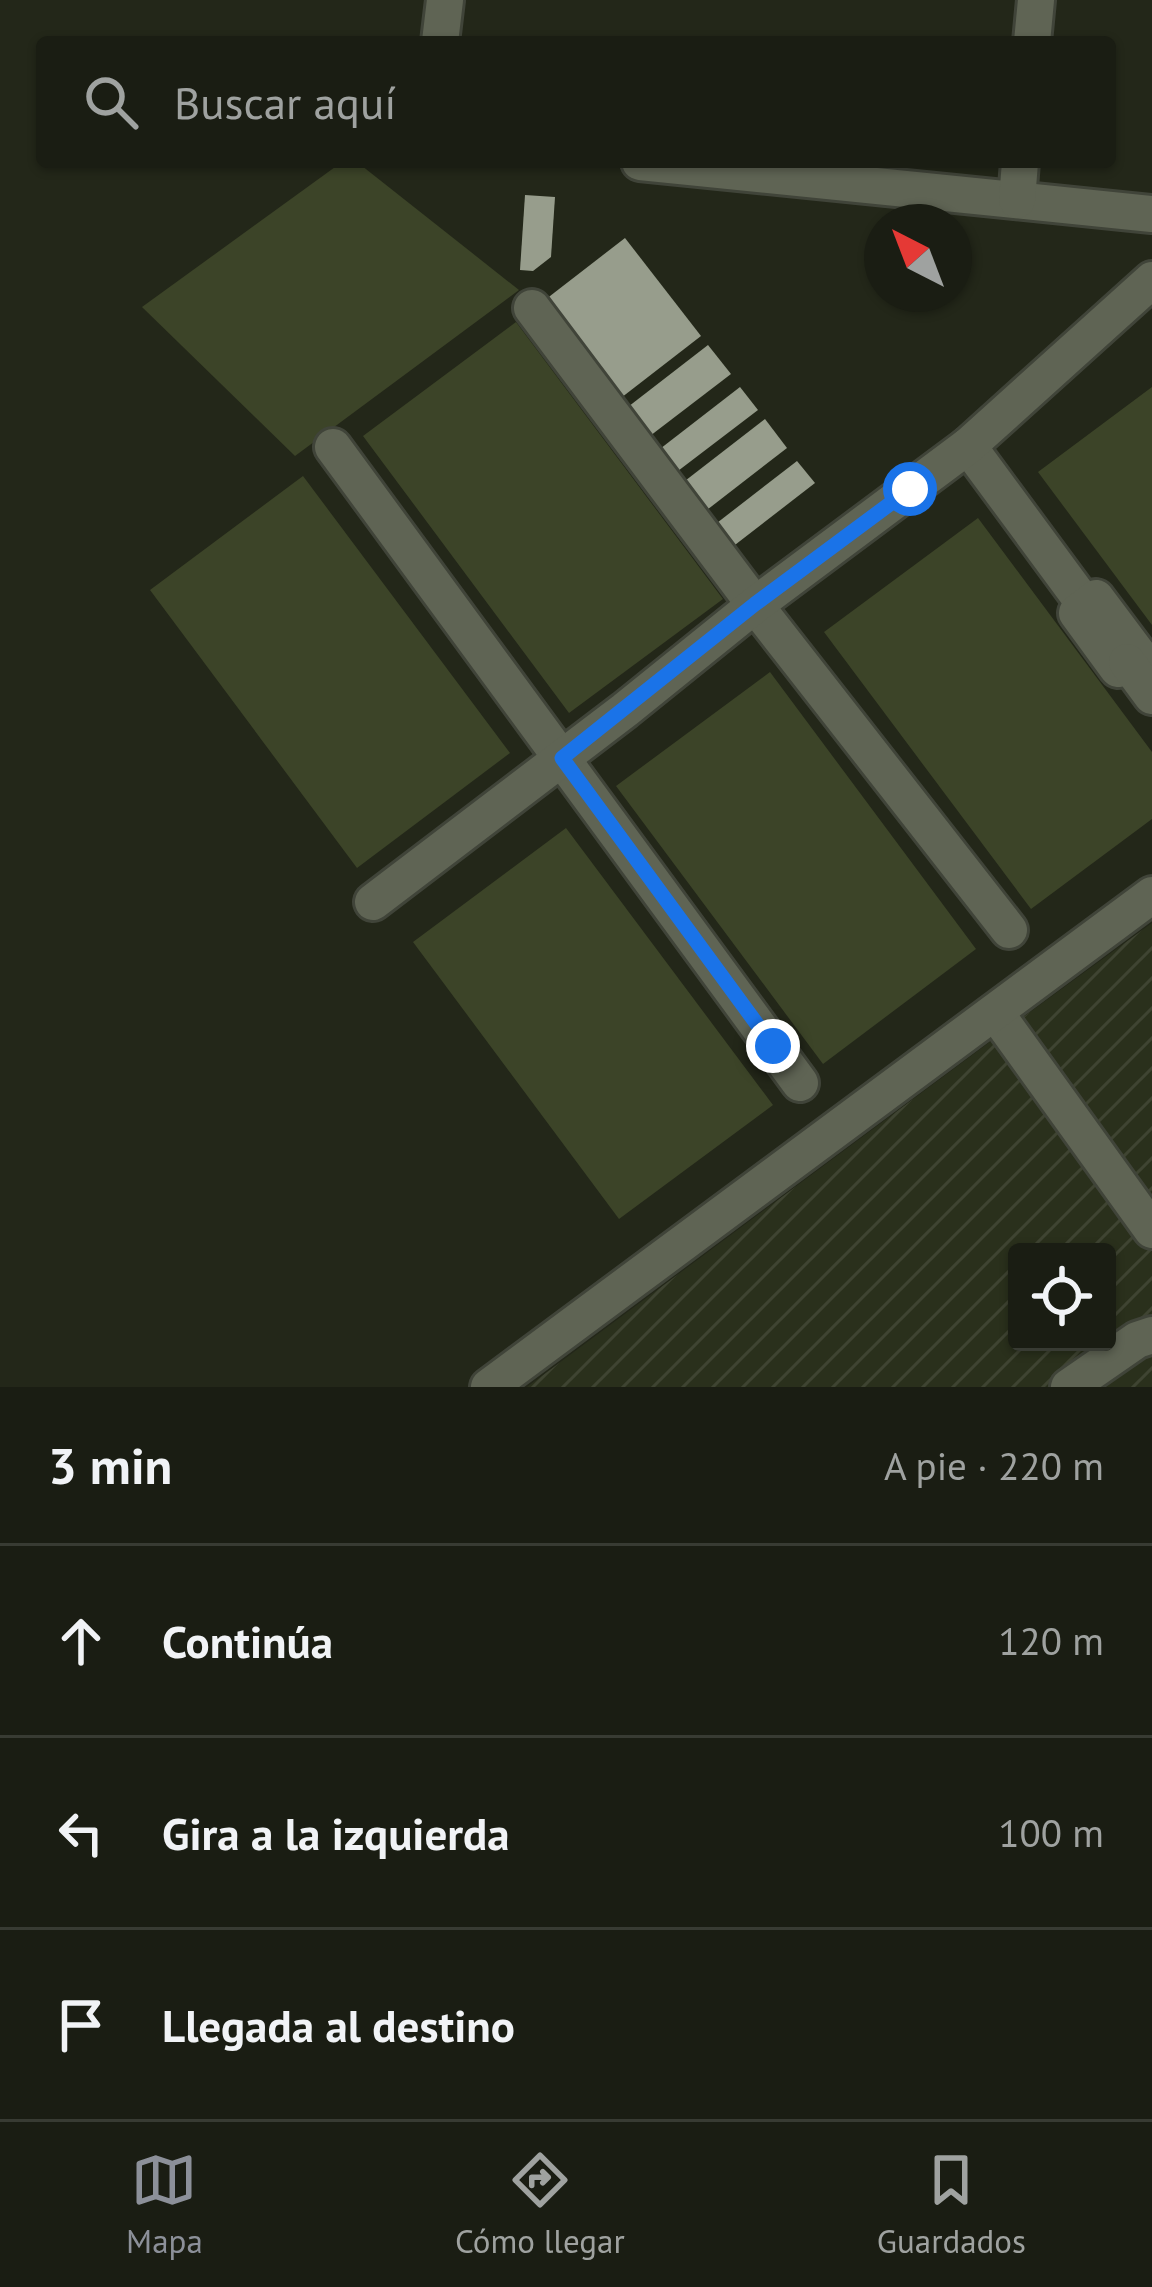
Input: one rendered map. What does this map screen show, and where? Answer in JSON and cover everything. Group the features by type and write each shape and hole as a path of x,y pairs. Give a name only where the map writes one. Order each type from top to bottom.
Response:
{"street":[{"path":"441,36 445,0"},
{"path":"1033,36 1036,0"},
{"path":"699,168 1152,214"},
{"path":"1016,200 1019,168"},
{"path":"373,902 755,604 968,446 1152,280"},
{"path":"532,308 1009,930"},
{"path":"968,446 1086,606 1077,613 1118,669 1127,662 1152,696"},
{"path":"333,447 800,1082"},
{"path":"489,1387 1152,895"},
{"path":"994,1012 1152,1230"},
{"path":"1069,1387 1147,1329"}],"shaded area":[{"path":"334,168 365,168 519,290 295,456 142,307"},
{"path":"516,322 723,599 569,713 363,436"},
{"path":"1152,387 1152,625 1038,472"},
{"path":"303,476 510,753 357,868 150,590"},
{"path":"978,518 1152,752 1152,819 1031,909 824,632"},
{"path":"770,672 976,949 823,1064 616,786"},
{"path":"566,828 773,1105 619,1219 413,942"},
{"path":"1152,923 1152,1387 527,1387 1022,1018"}],"building":[{"path":"525,195 555,197 551,257 533,271 520,270"},
{"path":"625,238 701,336 617,401 541,303"},
{"path":"708,345 731,374 646,439 624,410"},
{"path":"740,387 758,410 674,474 656,452"},
{"path":"765,419 787,448 703,513 681,484"},
{"path":"797,461 815,483 731,548 713,526"}],"route":[{"path":"773,1046 562,758 755,604 910,489"}]}
